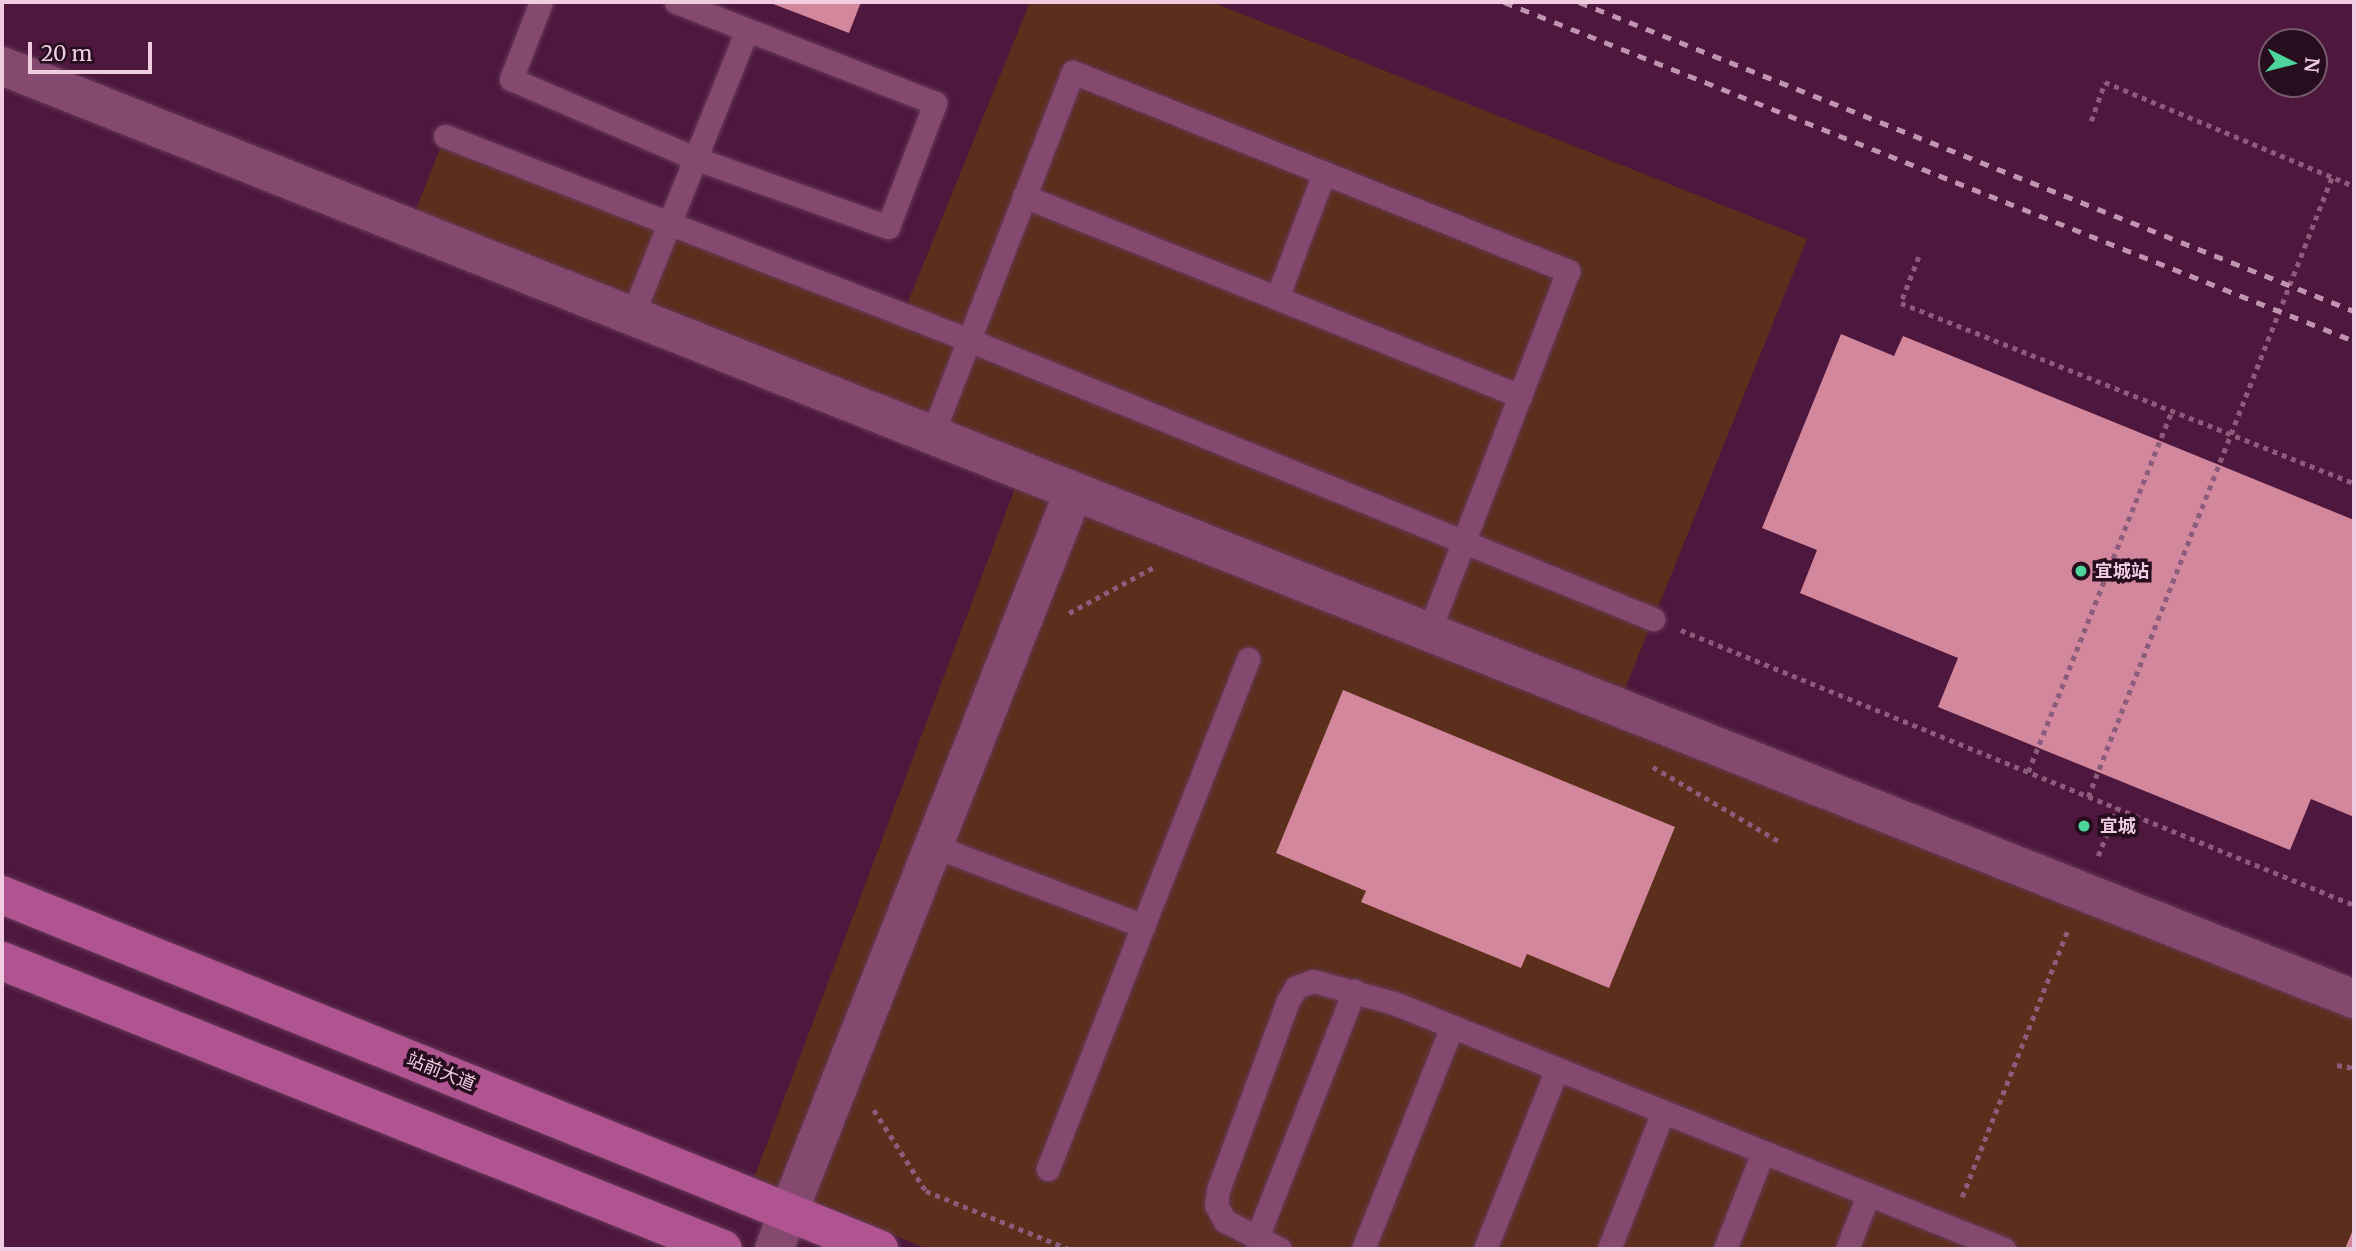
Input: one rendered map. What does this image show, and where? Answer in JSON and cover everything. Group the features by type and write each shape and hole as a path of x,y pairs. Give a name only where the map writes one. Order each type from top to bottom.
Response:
{"main road":[{"name":"站前大道","path":"2,895 879,1249"},
{"path":"2,961 723,1249"}],"street":[{"path":"2,66 2354,999"},
{"path":"774,1249 1074,491"}],"lane":[{"path":"541,2 511,79 694,158 888,227 935,103 676,2"},
{"path":"632,316 747,30"},
{"path":"932,435 1073,72 1569,271 1429,632"},
{"path":"445,136 969,340 1653,619"},
{"path":"1277,298 1324,173"},
{"path":"1024,196 1520,397"},
{"path":"1048,1169 1248,659"},
{"path":"934,846 1143,926"},
{"path":"1280,1249 1256,1240 1225,1221 1216,1205 1218,1190 1288,1001 1296,987 1313,981 1354,991 1452,1027 2004,1249"},
{"path":"1256,1240 1354,991"},
{"path":"1363,1249 1452,1027"},
{"path":"1485,1249 1557,1069"},
{"path":"1609,1249 1663,1112"},
{"path":"1725,1249 1763,1152"},
{"path":"1846,1249 1868,1195"}],"path":[{"path":"2091,121 2105,82 2354,186"},
{"path":"2088,797 2233,435 2332,177"},
{"path":"1919,257 1901,303 2354,483"},
{"path":"2028,772 2172,410"},
{"path":"1653,619 2354,905"},
{"path":"1950,1227 2117,808"},
{"path":"2337,1065 2354,1068"}],"shaded area":[{"path":"1030,2 1212,2 1807,239 1618,706 2354,999 2354,1249 928,1249 754,1178 1022,470 409,227 445,136 903,314"}],"building":[{"path":"768,2 861,2 849,33"},
{"name":"宜城站","path":"1841,334 1894,356 1903,336 2354,520 2354,817 2311,799 2290,850 1938,707 1958,658 1800,593 1817,550 1762,528"},
{"path":"1343,690 1675,827 1609,988 1527,954 1521,968 1361,902 1366,891 1276,853"},
{"path":"2354,1227 2354,1249 2345,1249"}],"railway":[{"path":"1504,2 2354,341"},
{"path":"1579,2 2354,311"}],"place":[{"name":"宜城站","path":"2081,571"},
{"name":"宜城","path":"2084,826"}]}
